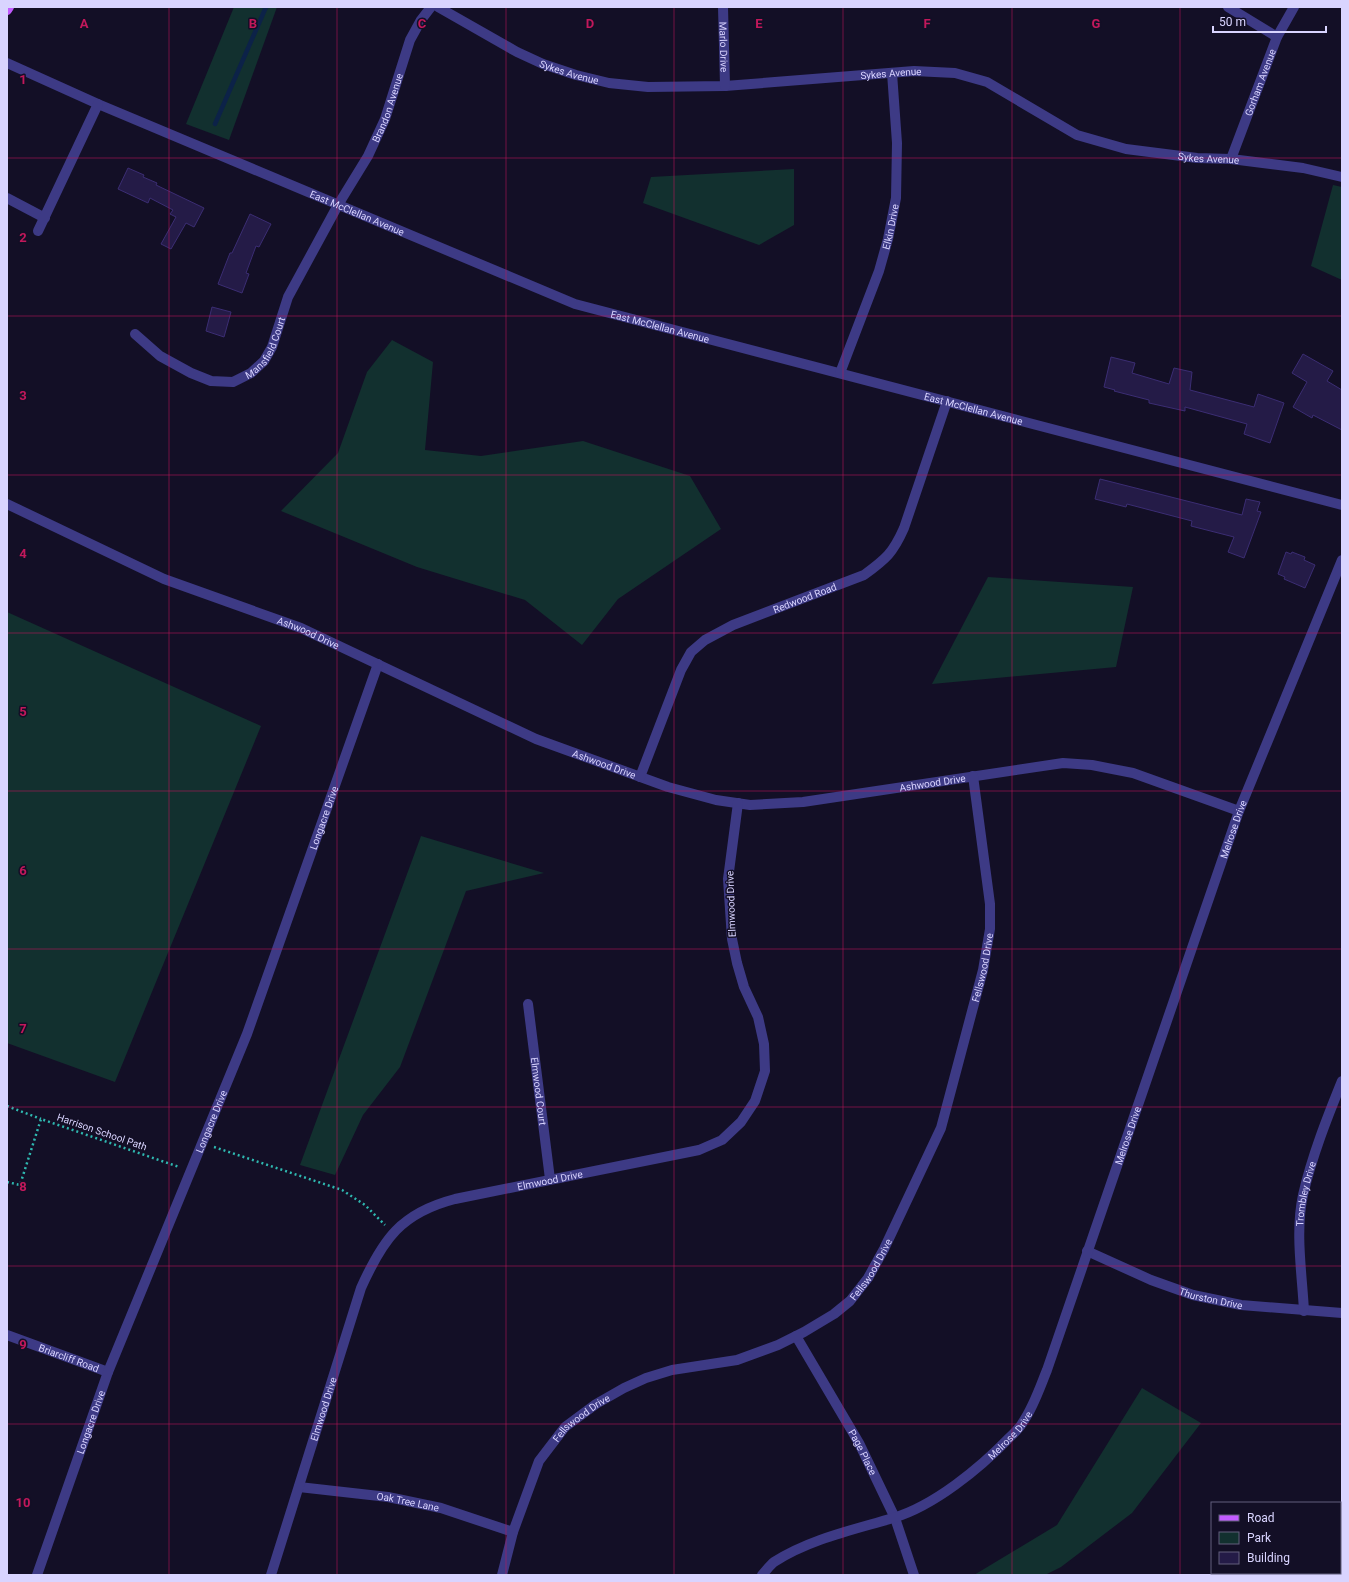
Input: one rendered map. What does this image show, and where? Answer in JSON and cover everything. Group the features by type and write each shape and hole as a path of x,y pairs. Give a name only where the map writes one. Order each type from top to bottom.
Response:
{"street":[{"name":"Brandon Avenue","path":"338,205 368,156 385,119 410,40 421,20 431,7"},
{"name":"Sykes Avenue","path":"438,7 523,55 543,64 576,75 609,83 648,87 725,86 914,71 955,73 987,82 1077,135 1126,149 1197,158 1231,159 1303,168 1342,177"},
{"name":"Marlo Drive","path":"723,7 725,86"},
{"path":"1228,7 1277,37"},
{"name":"Gorham Avenue","path":"1231,159 1277,37 1294,7"},
{"name":"East McClellan Avenue","path":"7,63 98,104 575,304 1342,505"},
{"name":"Elkin Drive","path":"840,373 879,271 888,239 896,198 897,143 892,73"},
{"path":"38,231 98,104"},
{"path":"7,198 44,218"},
{"name":"Mansfield Court","path":"135,334 160,356 191,373 212,381 233,382 252,373 264,361 272,347 288,297 338,205"},
{"name":"Redwood Road","path":"640,776 681,670 691,652 705,640 734,625 864,574 881,563 896,547 904,528 947,401"},
{"name":"Ashwood Drive","path":"7,504 164,579 301,628 536,739 668,787 716,800 750,805 803,802 1063,763 1092,765 1133,773 1239,811"},
{"name":"Melrose Drive","path":"762,1575 774,1563 810,1544 862,1526 894,1518 925,1504 963,1479 994,1453 1023,1423 1037,1396 1239,811 1342,560"},
{"name":"Longacre Drive","path":"37,1575 108,1372 247,1034 378,664"},
{"name":"Fellswood Drive","path":"502,1575 513,1532 539,1461 565,1427 596,1404 624,1388 646,1378 672,1370 737,1360 778,1345 834,1314 850,1301 868,1278 884,1249 941,1128 983,970 990,929 990,904 973,776"},
{"name":"Elmwood Drive","path":"271,1575 361,1288 372,1263 384,1244 400,1226 418,1212 436,1204 550,1179 699,1150 722,1140 742,1122 755,1100 765,1071 764,1044 758,1017 744,987 737,963 731,931 728,879 738,803"},
{"name":"Elmwood Court","path":"528,1004 550,1179"},
{"name":"Trombley Drive","path":"1304,1311 1299,1239 1303,1196 1314,1155 1342,1082"},
{"name":"Thurston Drive","path":"1088,1251 1151,1280 1193,1295 1241,1305 1342,1313"},
{"name":"Briarcliff Road","path":"7,1334 108,1372"},
{"name":"Page Place","path":"796,1336 859,1443 894,1518 914,1575"},
{"name":"Oak Tree Lane","path":"299,1487 388,1497 441,1508 513,1532"}],"path":[{"path":"7,1106 41,1119"},
{"name":"Harrison School Path","path":"7,1182 20,1185 41,1119 191,1171"},
{"path":"202,1143 342,1190 365,1205 394,1234"}],"green space":[{"path":"234,7 277,7 229,140 186,124"},
{"path":"794,169 794,225 759,245 643,203 651,177"},
{"path":"1333,185 1342,187 1342,280 1311,266"},
{"path":"392,340 433,362 425,450 481,456 583,441 690,476 721,529 618,599 582,645 525,600 417,567 281,511 338,453 367,372"},
{"path":"988,577 1133,587 1116,667 932,684"},
{"path":"7,612 261,726 115,1082 7,1043"},
{"path":"421,836 544,873 466,891 400,1067 363,1115 335,1175 300,1165"},
{"path":"1142,1388 1201,1423 1132,1513 1061,1567 1045,1575 974,1575 1057,1525"}],"building":[{"path":"128,168 144,175 143,177 157,183 156,185 204,208 194,227 186,223 171,249 161,244 176,217 170,214 173,210 150,198 148,203 118,189"},
{"path":"250,214 271,224 259,247 256,246 246,273 249,274 242,293 218,284 230,253 232,253"},
{"path":"212,307 231,312 224,337 206,331"},
{"path":"1303,354 1333,371 1327,381 1342,390 1342,430 1313,415 1312,418 1293,407 1307,382 1292,373"},
{"path":"1111,357 1135,363 1132,373 1169,384 1174,368 1192,372 1190,390 1254,407 1258,394 1284,403 1270,443 1244,434 1247,424 1185,407 1185,411 1149,403 1149,400 1104,387"},
{"path":"1100,479 1242,515 1246,499 1260,502 1257,511 1261,512 1244,558 1228,552 1234,537 1191,526 1192,521 1127,504 1126,507 1095,499"},
{"path":"1286,552 1291,554 1292,552 1305,557 1304,560 1315,565 1305,588 1284,579 1285,577 1278,574"}],"waterway":[{"path":"215,124 266,7"}]}
